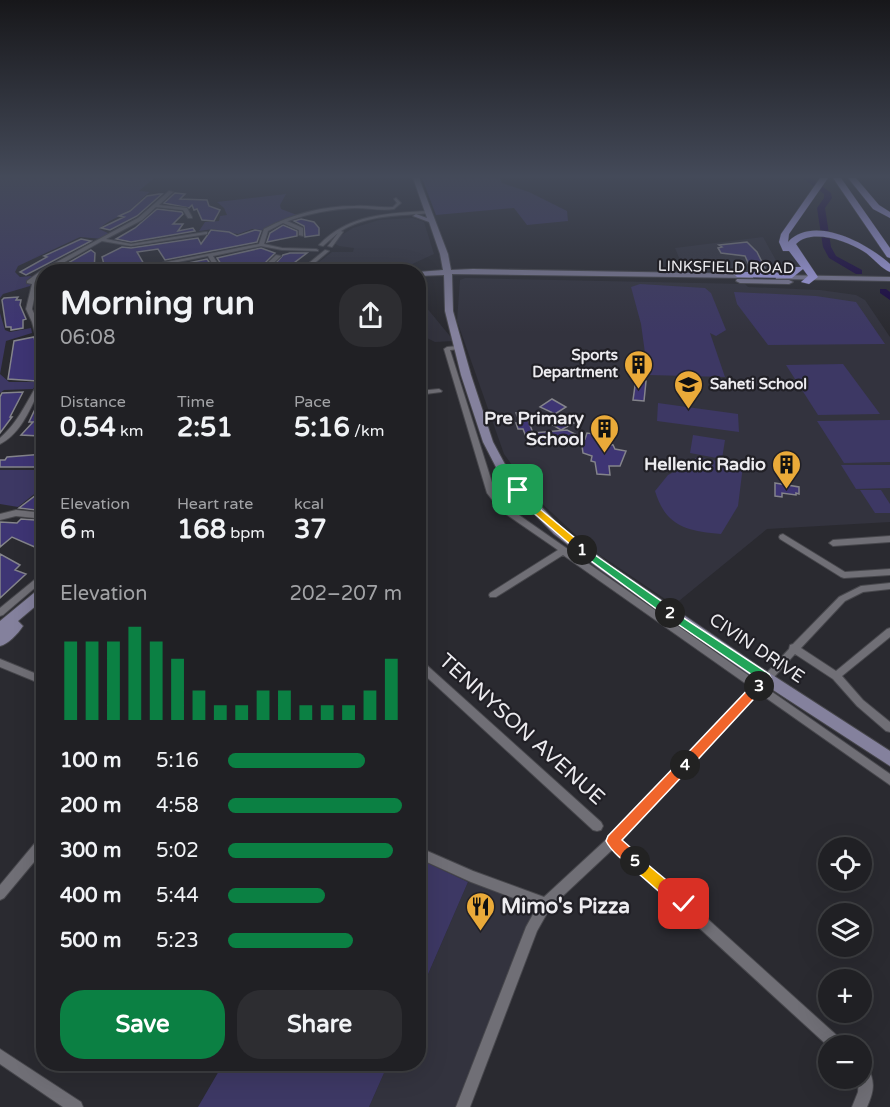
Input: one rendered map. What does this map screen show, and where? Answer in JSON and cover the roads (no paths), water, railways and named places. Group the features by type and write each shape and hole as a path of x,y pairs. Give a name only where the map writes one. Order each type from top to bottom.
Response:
{"highway":[{"path":"790,230 784,239 787,251 808,278"},
{"path":"873,230 890,255"},
{"path":"808,278 791,244 799,237 829,236 862,246 890,268"},
{"path":"740,275 792,275 808,278"}],"main road":[{"name":"CIVIN DRIVE","path":"432,230 443,262 444,311 494,454 508,477 532,507 605,567 761,683 890,759"},
{"path":"426,272 443,262 472,271"},
{"path":"563,272 585,267"},
{"name":"LINKSFIELD ROAD","path":"444,277 472,271 740,275"},
{"name":"LINKSFIELD ROAD","path":"426,276 808,278 890,281"},
{"path":"426,278 433,280 444,277"},
{"name":"LINKSFIELD ROAD","path":"808,278 879,283 890,281"},
{"path":"0,629 36,598"},
{"path":"0,640 36,609"}],"street":[{"path":"57,264 121,230"},
{"path":"261,245 267,230"},
{"path":"301,230 301,235"},
{"path":"318,258 318,248 338,230"},
{"path":"310,264 339,234 348,230"},
{"path":"103,240 131,245 205,233"},
{"path":"156,264 261,245 328,248"},
{"path":"210,255 215,264"},
{"path":"269,264 278,256"},
{"path":"36,289 29,309 36,326"},
{"path":"458,348 447,350 494,498 513,517 761,683 890,780"},
{"path":"426,392 439,391"},
{"path":"0,442 20,424 36,393"},
{"path":"0,518 16,513 36,515"},
{"path":"783,537 844,575 890,572"},
{"path":"833,543 890,539"},
{"path":"493,595 563,551"},
{"path":"0,613 36,583"},
{"path":"463,1107 532,927 546,904 613,841 793,648 851,593 866,588 890,586"},
{"path":"836,676 890,632"},
{"path":"793,648 836,676 860,703 890,728"},
{"path":"0,663 36,678"},
{"name":"TENNYSON AVENUE","path":"426,670 597,826"},
{"path":"613,841 826,1035"},
{"path":"0,894 36,851"},
{"path":"426,856 471,876 546,904"},
{"path":"0,1056 76,1107"},
{"path":"859,1107 866,1095 865,1089"}],"waterway":[{"path":"824,230 827,247 833,258 859,272"},
{"path":"883,291 890,293"},
{"path":"883,291 890,297"}],"place":[{"name":"Sports Department","path":"639,390"},
{"name":"Saheti School","path":"689,410"},
{"name":"Pre Primary School","path":"605,454"},
{"name":"Hellenic Radio","path":"787,490"},
{"name":"Mimo's Pizza","path":"480,932"}]}
